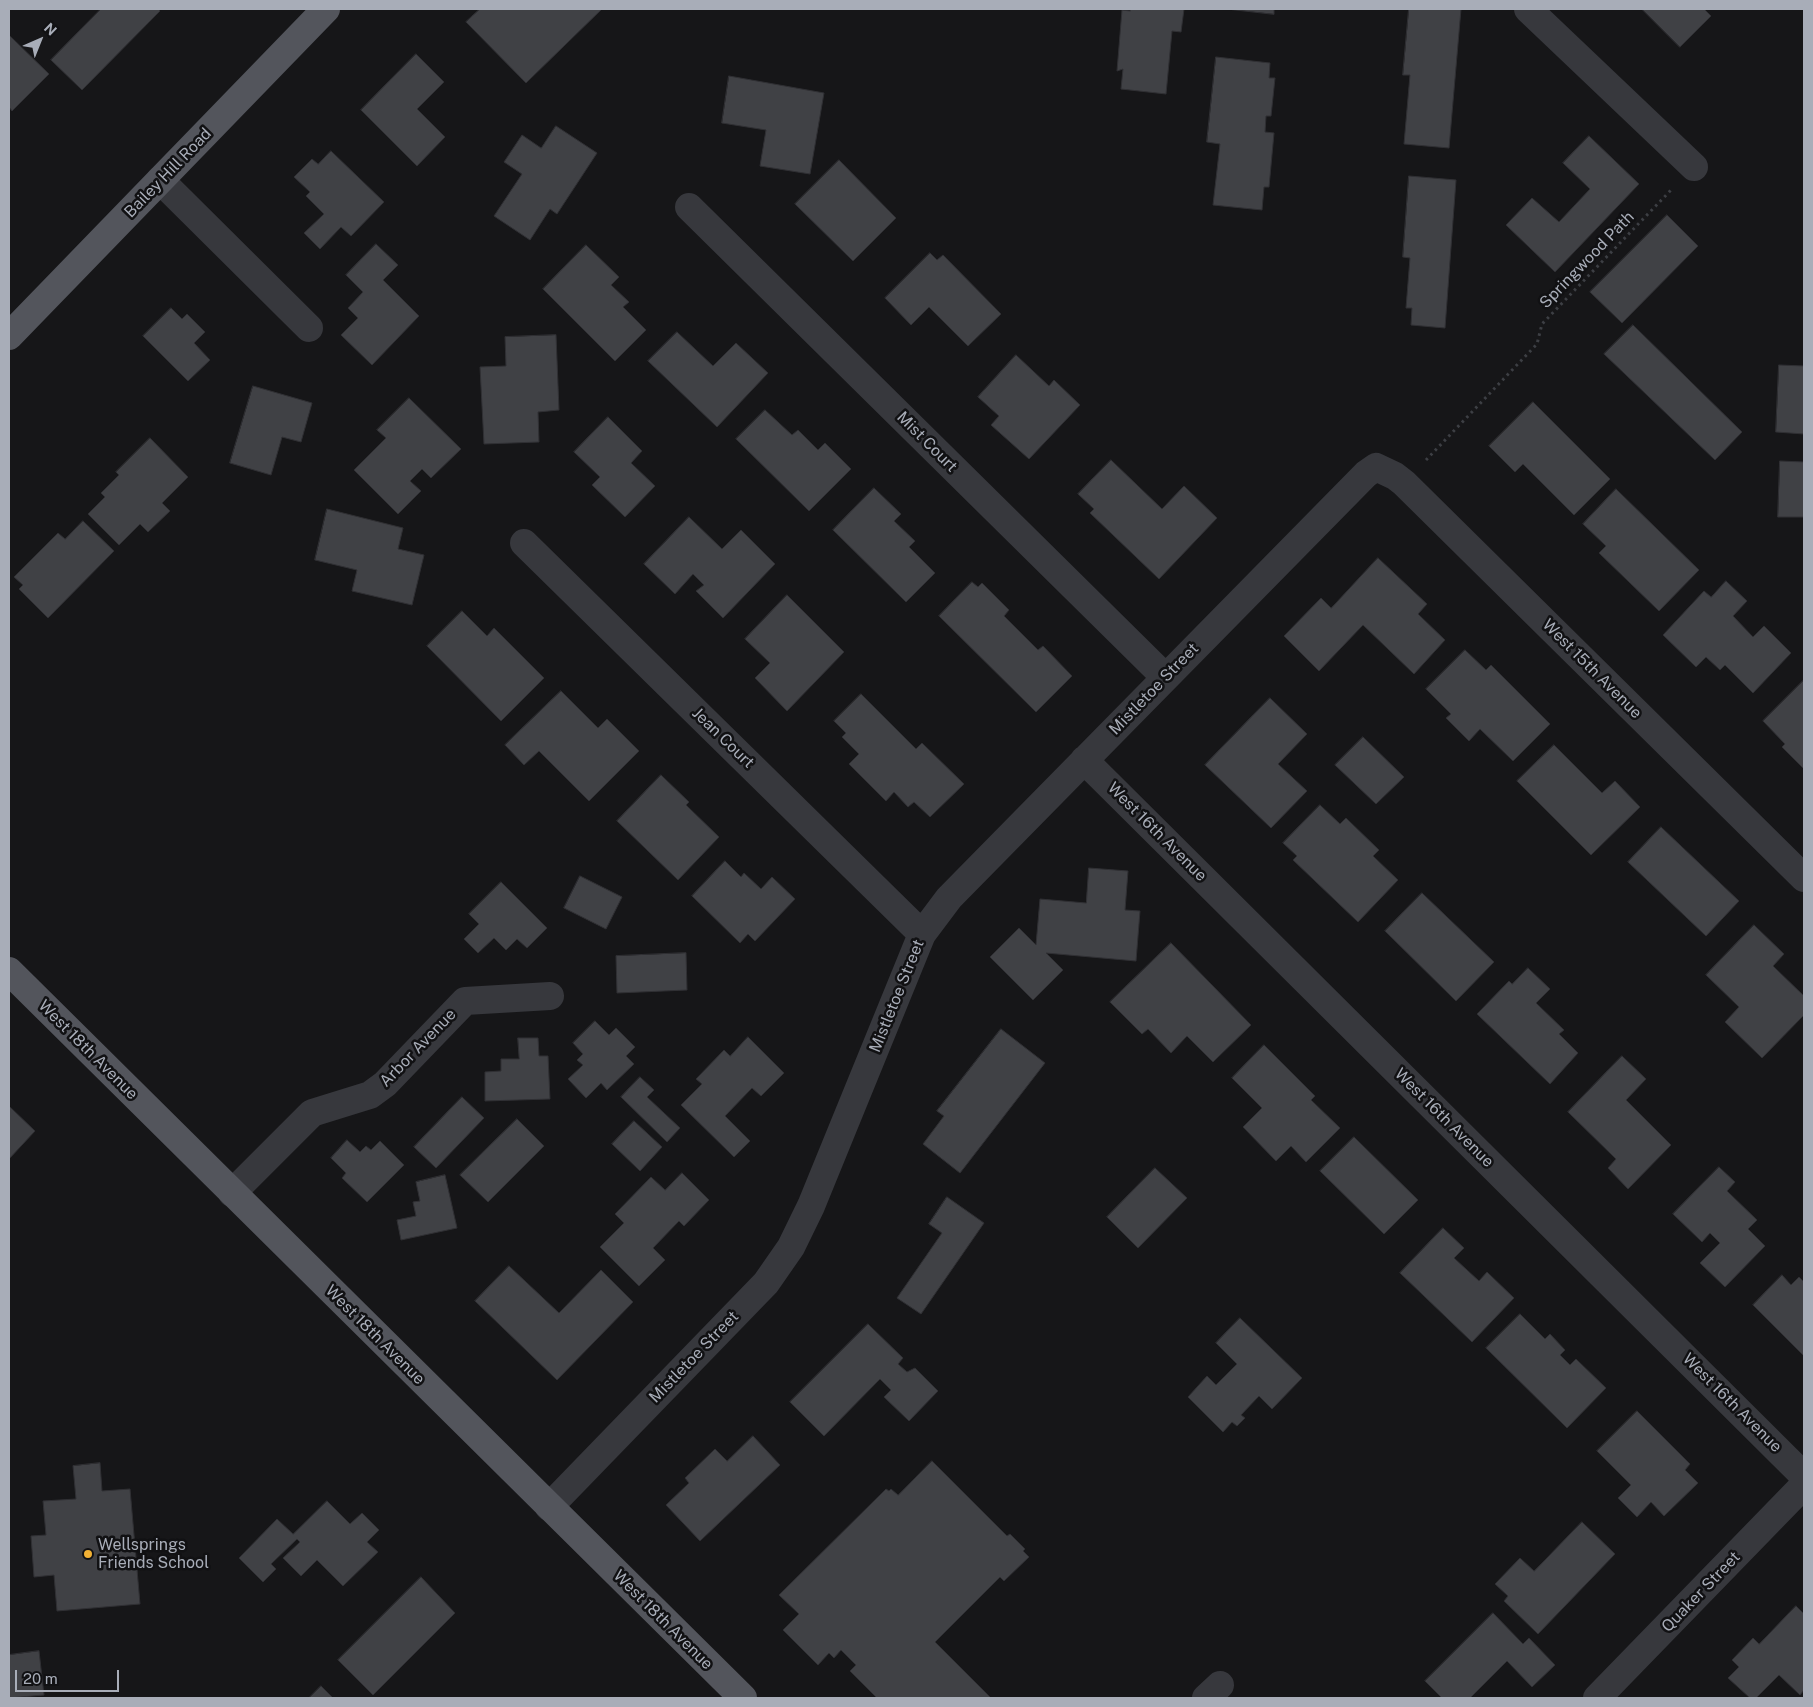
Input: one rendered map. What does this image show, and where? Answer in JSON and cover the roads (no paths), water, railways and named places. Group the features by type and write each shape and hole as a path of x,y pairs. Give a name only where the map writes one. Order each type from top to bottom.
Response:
{"main road":[{"name":"Bailey Hill Road","path":"9,336 326,9"},
{"name":"West 18th Avenue","path":"9,971 743,1698"}],"street":[{"path":"1528,9 1694,166"},
{"path":"160,180 309,328"},
{"name":"Mist Court","path":"689,207 1165,677"},
{"name":"Mistletoe Street","path":"549,1507 766,1283 792,1247 826,1172 922,934 948,898 1366,474 1376,467"},
{"name":"West 15th Avenue","path":"1376,467 1395,476 1404,483 1804,878"},
{"name":"Jean Court","path":"524,543 922,934"},
{"name":"West 16th Avenue","path":"1084,760 1804,1476"},
{"name":"Arbor Avenue","path":"232,1193 312,1113 370,1094 385,1084 465,1001 550,996"},
{"name":"Quaker Street","path":"1597,1698 1804,1485"}],"place":[{"name":"Wellsprings Friends School","path":"88,1554"}]}
